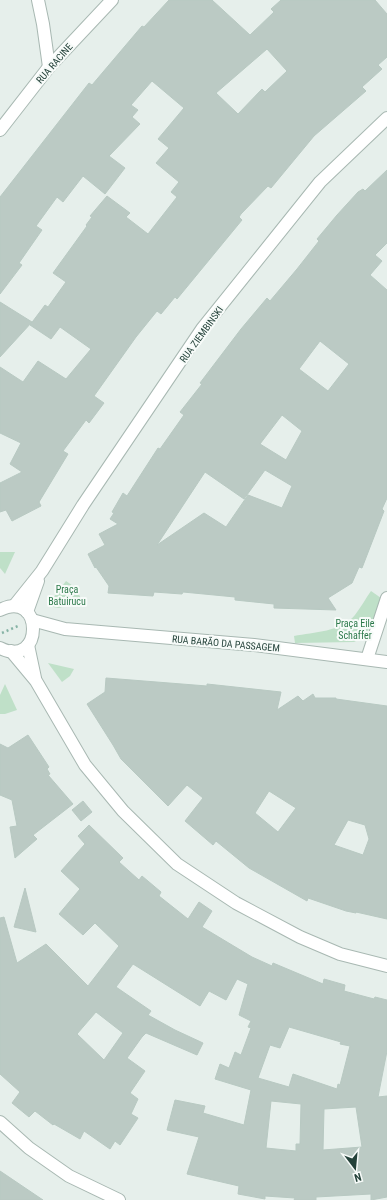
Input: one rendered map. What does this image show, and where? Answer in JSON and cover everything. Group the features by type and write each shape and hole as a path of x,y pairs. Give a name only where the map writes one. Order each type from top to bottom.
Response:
{"street":[{"path":"38,0 49,66"},
{"name":"RUA RACINE","path":"0,130 49,66 112,0"},
{"name":"RUA ZIEMBINSKI","path":"5,606 42,571 83,505 202,329 320,182 387,118"},
{"name":"RUA ZIEMBINSKI","path":"29,616 42,571"},
{"path":"367,659 387,598"},
{"path":"4,653 20,650 28,645 34,633 29,616 5,606"},
{"name":"RUA BARÃO DA PASSAGEM","path":"29,616 65,629"},
{"name":"RUA BARÃO DA PASSAGEM","path":"34,633 65,629 254,645 387,662"},
{"path":"28,645 36,681 85,765 123,811 177,864 236,903 300,937 340,954 387,966"},
{"path":"4,653 36,681"},
{"path":"0,1122 29,1148 69,1176 119,1200"}],"path":[{"path":"0,634 29,616"}],"green space":[{"path":"0,552 15,552 5,574 0,568"},
{"name":"Praça Batuirucu","path":"66,581 76,588 82,601 59,608 47,606"},
{"name":"Praça Eile Schaffer","path":"371,591 381,598 369,629 360,639 354,642 295,643 294,636 335,628 349,621 355,615"},
{"path":"48,663 74,669 70,676 62,682"},
{"path":"5,684 17,710 0,714 0,695"}],"building":[{"path":"169,0 212,0 250,35 274,12 271,9 281,0 375,0 387,14 387,57 378,65 382,69 362,87 366,91 314,136 271,188 268,186 241,214 239,217 242,220 177,299 175,297 161,314 157,311 136,337 94,396 104,403 89,423 86,420 63,451 68,454 39,502 41,506 12,521 6,510 0,512 0,483 22,472 10,464 21,443 0,433 0,367 23,382 38,361 66,379 91,349 60,327 51,339 30,325 45,305 48,307 66,282 53,273 87,226 86,225 92,217 90,216 107,196 130,213 126,217 148,234 177,197 171,192 179,182 156,163 169,148 158,139 184,108 152,81 131,105 138,110 132,117 140,124 109,156 125,168 105,194 83,176 63,202 57,197 36,226 42,230 19,263 22,265 0,294 0,197 89,83 92,85 142,26 144,27","holes":["267,49 287,71 265,92 262,89 238,114 216,93"]},
{"path":"387,170 387,243 375,255 382,261 370,275 387,290 387,498 382,509 384,511 362,568 359,567 352,583 328,598 336,610 274,608 274,604 235,600 235,597 183,592 182,594 154,592 153,596 108,593 109,586 96,567 95,568 88,554 105,545 99,534 118,524 110,519 114,513 112,512 123,493 127,496 158,448 160,449 184,415 180,412 241,329 267,298 270,301 297,269 319,241 317,239 337,215 358,192 363,189 365,191","holes":["320,341 349,364 328,391 299,369","282,415 302,431 286,460 260,444","265,470 292,486 282,508 248,495 226,527 204,513 157,545 205,472 244,499"]},
{"path":"0,302 32,322 0,357"},
{"path":"106,678 207,686 207,684 281,692 277,710 298,696 303,701 313,694 315,698 336,698 387,706 387,919 346,911 308,898 307,901 249,868 216,841 213,845 185,821 203,798 187,785 168,806 121,759 87,704 105,692","holes":["269,791 296,808 278,832 255,813","348,820 365,825 369,839 363,855 334,845"]},
{"path":"28,735 49,767 47,769 50,774 48,775 73,804 33,835 37,839 15,858 10,827 17,826 12,800 0,795 0,744 8,748"},
{"path":"83,801 92,812 81,821 72,810"},
{"path":"89,825 123,858 119,862 139,880 142,876 161,892 159,896 188,919 199,902 212,911 202,927 252,957 272,966 273,963 323,984 324,979 345,985 344,991 374,999 375,997 387,1000 387,1051 378,1097 387,1096 387,1197 371,1200 371,1194 316,1197 316,1200 294,1200 295,1198 265,1196 265,1199 238,1194 239,1186 187,1174 199,1137 167,1130 175,1100 205,1106 203,1113 244,1125 251,1090 215,1079 220,1064 229,1068 235,1052 241,1055 251,1028 248,1027 251,1021 239,1015 248,984 237,979 226,1000 209,991 200,1006 133,964 116,987 151,1011 148,1015 203,1043 197,1055 146,1033 142,1037 127,1058 145,1071 130,1093 138,1099 131,1114 138,1118 120,1145 115,1141 110,1149 84,1131 80,1139 54,1124 53,1125 35,1111 29,1117 12,1103 20,1092 0,1074 0,918 4,917 17,963 46,944 88,986 119,946 95,923 83,935 59,914 80,889 61,871 85,844 78,836","holes":["96,1012 123,1033 104,1060 77,1034","289,1027 350,1046 340,1085 338,1084 337,1089 293,1074 289,1087 258,1078 270,1045 280,1048","271,1101 301,1104 300,1144 296,1144 296,1151 266,1148","356,1107 362,1147 323,1150 324,1109"]},
{"path":"25,888 36,932 14,927"},
{"path":"0,1171 43,1200 0,1200"}]}
